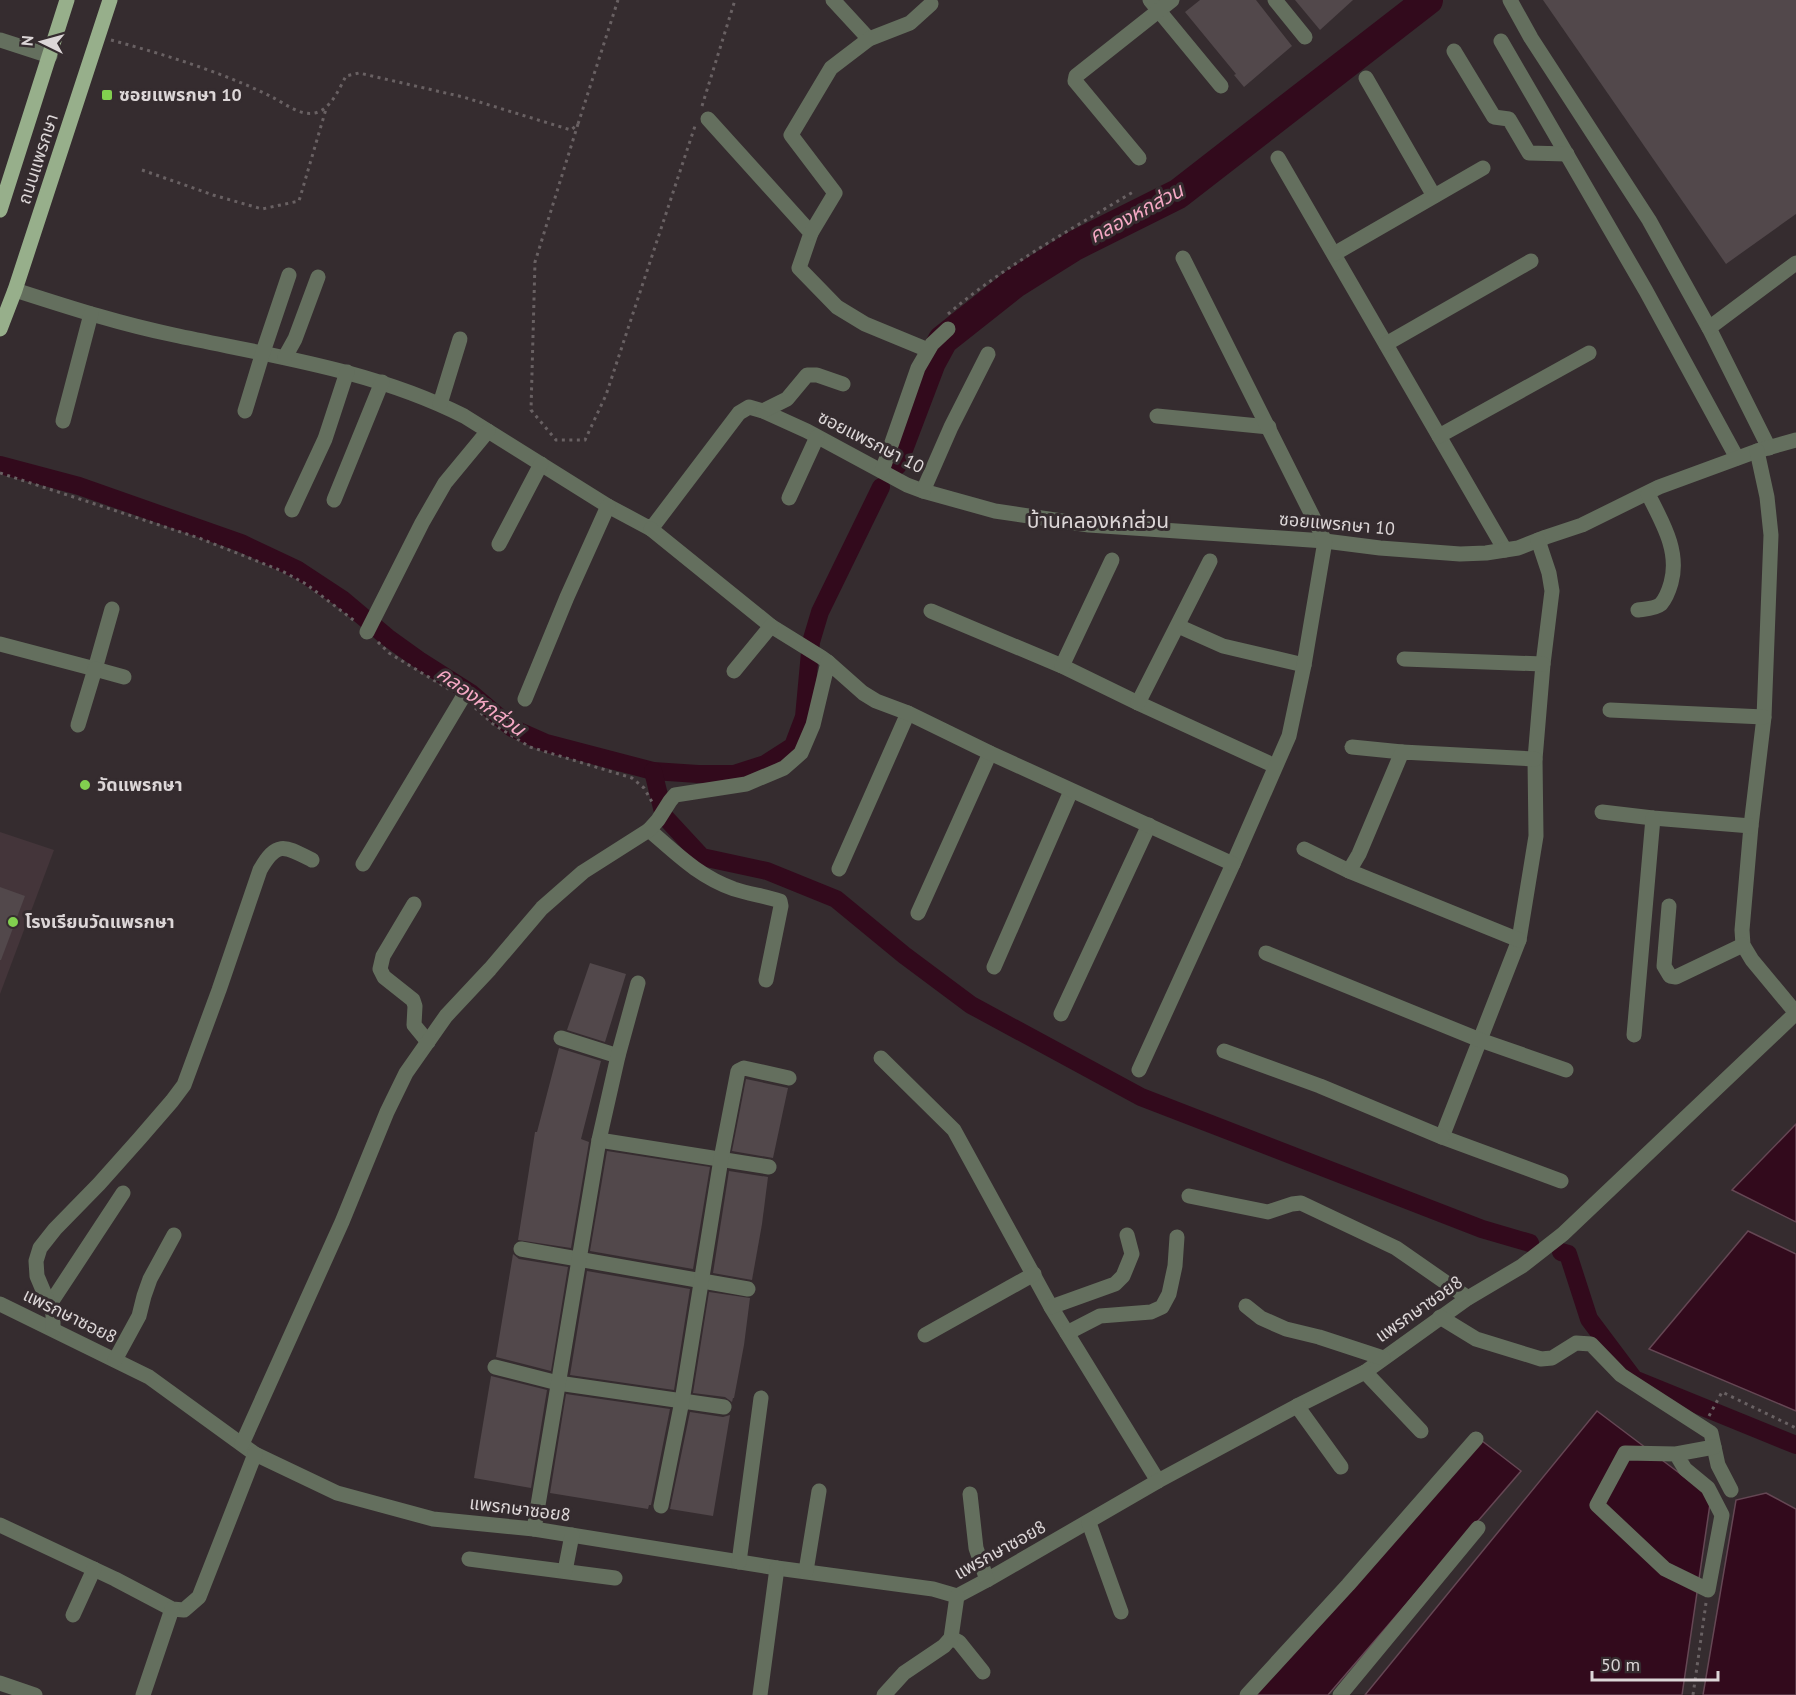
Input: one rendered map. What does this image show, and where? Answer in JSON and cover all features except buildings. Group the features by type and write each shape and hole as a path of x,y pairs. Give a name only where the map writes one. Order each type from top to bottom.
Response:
{"main road":[{"name":"ถนนแพรกษา","path":"0,210 67,0"},
{"name":"ถนนแพรกษา","path":"0,329 15,291 110,0"}],"street":[{"path":"833,0 869,39"},
{"path":"1139,158 1075,81 1076,76 1155,5 1172,0"},
{"path":"1275,0 1305,37"},
{"path":"1510,0 1531,38 1649,220 1708,328 1763,449 1771,535 1764,717 1742,930 1743,945 1752,960 1796,1013"},
{"path":"928,350 865,324 837,307 799,268 811,233 835,193 791,135 831,68 869,39 910,23 931,4"},
{"path":"1155,5 1221,86"},
{"path":"0,40 50,56"},
{"path":"1501,41 1646,291 1737,458"},
{"path":"1454,51 1494,117 1509,119 1529,153 1567,154"},
{"path":"1366,78 1434,196"},
{"path":"701,117 811,233"},
{"path":"1278,158 1505,550"},
{"path":"1334,254 1483,168"},
{"path":"1139,1070 1289,736 1304,665 1325,541 1183,258"},
{"path":"1386,344 1531,261"},
{"path":"1708,328 1796,263"},
{"path":"245,411 289,275"},
{"path":"285,357 295,339 318,277"},
{"path":"15,291 91,314 174,335 263,352 347,372 382,382 440,404 651,530 777,631 825,659 863,693 876,701 908,713 1071,791 1233,864"},
{"path":"63,421 91,314"},
{"path":"882,471 918,368 948,322"},
{"path":"440,404 460,339"},
{"path":"1439,436 1589,352"},
{"path":"923,491 951,427 988,354"},
{"path":"292,510 325,439 347,372"},
{"path":"651,530 739,413 749,407 763,411 787,399 807,375 817,375 843,384"},
{"path":"334,500 382,382"},
{"name":"ซอยแพรกษา 10","path":"763,411 818,437 907,485 995,512 1089,525 1325,541 1460,554 1518,548 1582,525 1659,487 1763,449 1796,440"},
{"path":"1157,417 1269,427"},
{"path":"367,632 422,523 445,483 488,431"},
{"path":"789,498 818,437"},
{"path":"499,544 541,464"},
{"path":"1638,610 1660,604 1668,592 1674,571 1673,554 1666,529 1648,494"},
{"path":"525,699 608,506"},
{"path":"1442,1137 1519,940 1536,836 1535,759 1552,591 1549,573 1538,540"},
{"path":"1062,666 1112,560"},
{"path":"1138,703 1210,561"},
{"path":"78,725 112,609"},
{"path":"931,611 1062,666 1275,766"},
{"path":"1178,626 1223,646 1304,665"},
{"path":"734,671 777,631"},
{"path":"0,644 124,677"},
{"path":"1404,658 1543,664"},
{"path":"242,1444 342,1222 387,1112 422,1036 446,1016 542,908 583,872 654,819 675,795 746,784 784,768 801,753 813,724 825,659"},
{"path":"363,864 463,698"},
{"path":"1610,710 1764,717"},
{"path":"839,869 908,713"},
{"path":"1352,747 1535,759"},
{"path":"1349,871 1359,854 1402,752"},
{"path":"918,913 990,753"},
{"path":"994,967 1071,791"},
{"path":"1602,812 1751,826"},
{"path":"1634,1035 1653,818"},
{"path":"654,819 690,867 734,889 780,901 780,912 766,980"},
{"path":"1061,1014 1149,825"},
{"path":"53,1329 50,1304 37,1276 36,1261 40,1248 140,1138 184,1085 260,870 268,855 278,849 289,848 312,860"},
{"path":"1304,849 1349,871 1519,940"},
{"path":"414,904 383,956 380,969 384,977 410,997 414,1003 414,1024 422,1036"},
{"path":"1669,906 1664,966 1670,976 1676,977 1743,945"},
{"path":"1266,953 1480,1040 1566,1070"},
{"path":"534,1530 599,1140 618,1056 638,983"},
{"name":"แพรกษาซอย8","path":"0,1304 149,1377 255,1454 337,1493 433,1519 572,1535 777,1568 933,1589 957,1596 1089,1523 1158,1481 1365,1371 1468,1298 1522,1266 1563,1234 1796,1013"},
{"path":"561,1038 618,1056"},
{"path":"1224,1051 1320,1086 1442,1137 1561,1181"},
{"path":"881,1058 954,1130 1051,1307 1158,1481"},
{"path":"661,1506 682,1401 700,1280 739,1069 744,1068 789,1078"},
{"path":"599,1140 769,1167"},
{"path":"50,1304 123,1193"},
{"path":"1189,1196 1268,1212 1301,1203 1396,1248 1468,1298"},
{"path":"115,1360 139,1316 150,1279 174,1235"},
{"path":"1051,1307 1115,1284 1123,1276 1131,1254 1127,1235"},
{"path":"1067,1333 1100,1316 1151,1312 1162,1307 1169,1294 1177,1237"},
{"path":"520,1249 748,1289"},
{"path":"925,1335 1034,1274"},
{"path":"1246,1306 1261,1318 1286,1329 1383,1358"},
{"path":"1440,1317 1476,1339 1541,1359 1551,1358 1576,1343 1591,1344 1620,1376 1711,1433 1718,1465 1731,1490"},
{"path":"495,1367 558,1383 724,1407"},
{"path":"1365,1371 1421,1431"},
{"path":"739,1562 761,1398"},
{"path":"1297,1406 1341,1467"},
{"path":"1247,1695 1348,1585 1476,1439"},
{"path":"1676,1454 1684,1469 1708,1488 1722,1515 1708,1590 1665,1569 1597,1505 1625,1453 1676,1454 1714,1447"},
{"path":"0,1525 172,1609 184,1610 200,1597 255,1454"},
{"path":"806,1571 819,1491"},
{"path":"970,1494 976,1548 987,1580"},
{"path":"1089,1523 1121,1612"},
{"path":"1340,1695 1478,1528"},
{"path":"565,1571 572,1535"},
{"path":"469,1559 615,1578"},
{"path":"760,1695 777,1568"},
{"path":"73,1615 94,1569"},
{"path":"885,1695 904,1673 944,1646 951,1638 957,1596"},
{"path":"143,1695 172,1609"},
{"path":"951,1638 959,1642 983,1672"},
{"path":"0,1683 35,1695"}],"path":[{"path":"618,0 535,261 531,410 556,440 585,440 606,395 701,117 735,0"},
{"path":"98,37 153,52 249,86 305,114 326,109"},
{"path":"142,170 213,195 262,209 299,201 326,109 346,76 359,73 463,97 571,130 578,124"},
{"path":"948,322 974,292 992,279 1133,192"},
{"path":"0,473 199,538 282,571 306,584 331,602 389,653 463,698 493,724 530,747 632,778 649,794 654,819"},
{"path":"1702,1428 1722,1392 1796,1428"},
{"path":"1693,1695 1708,1590"}],"shaded area":[{"name":"โรงเรียนวัดแพรกษา","path":"0,832 54,850 0,994"},
{"path":"1796,1124 1796,1222 1732,1190"},
{"path":"1748,1231 1796,1254 1796,1411 1649,1349"},
{"path":"1597,1411 1711,1497 1682,1695 1365,1695"},
{"path":"1477,1437 1521,1471 1328,1695 1241,1695"},
{"path":"1766,1493 1796,1509 1796,1695 1703,1695 1736,1500"}],"waterway":[{"name":"คลองหกส่วน","path":"893,462 931,362 943,340 1015,283 1074,246 1178,194 1428,0"},
{"name":"คลองหกส่วน","path":"0,465 79,486 241,543 298,570 342,599 387,637 419,660 471,693 512,728 546,743 653,771 698,774 734,774 765,764 793,746 804,717 811,642 820,612 881,487"},
{"path":"653,771 664,816 702,857 767,871 836,899 904,955 971,1005 1141,1097 1482,1229 1530,1243"},
{"path":"1561,1252 1568,1254 1589,1319 1634,1379 1796,1445"}],"place":[{"name":"ซอยแพรกษา 10","path":"107,95"},
{"name":"วัดแพรกษา","path":"85,785"},
{"name":"โรงเรียนวัดแพรกษา","path":"13,922"}],"district":[{"name":"บ้านคลองหกส่วน","path":"1098,521"}]}
